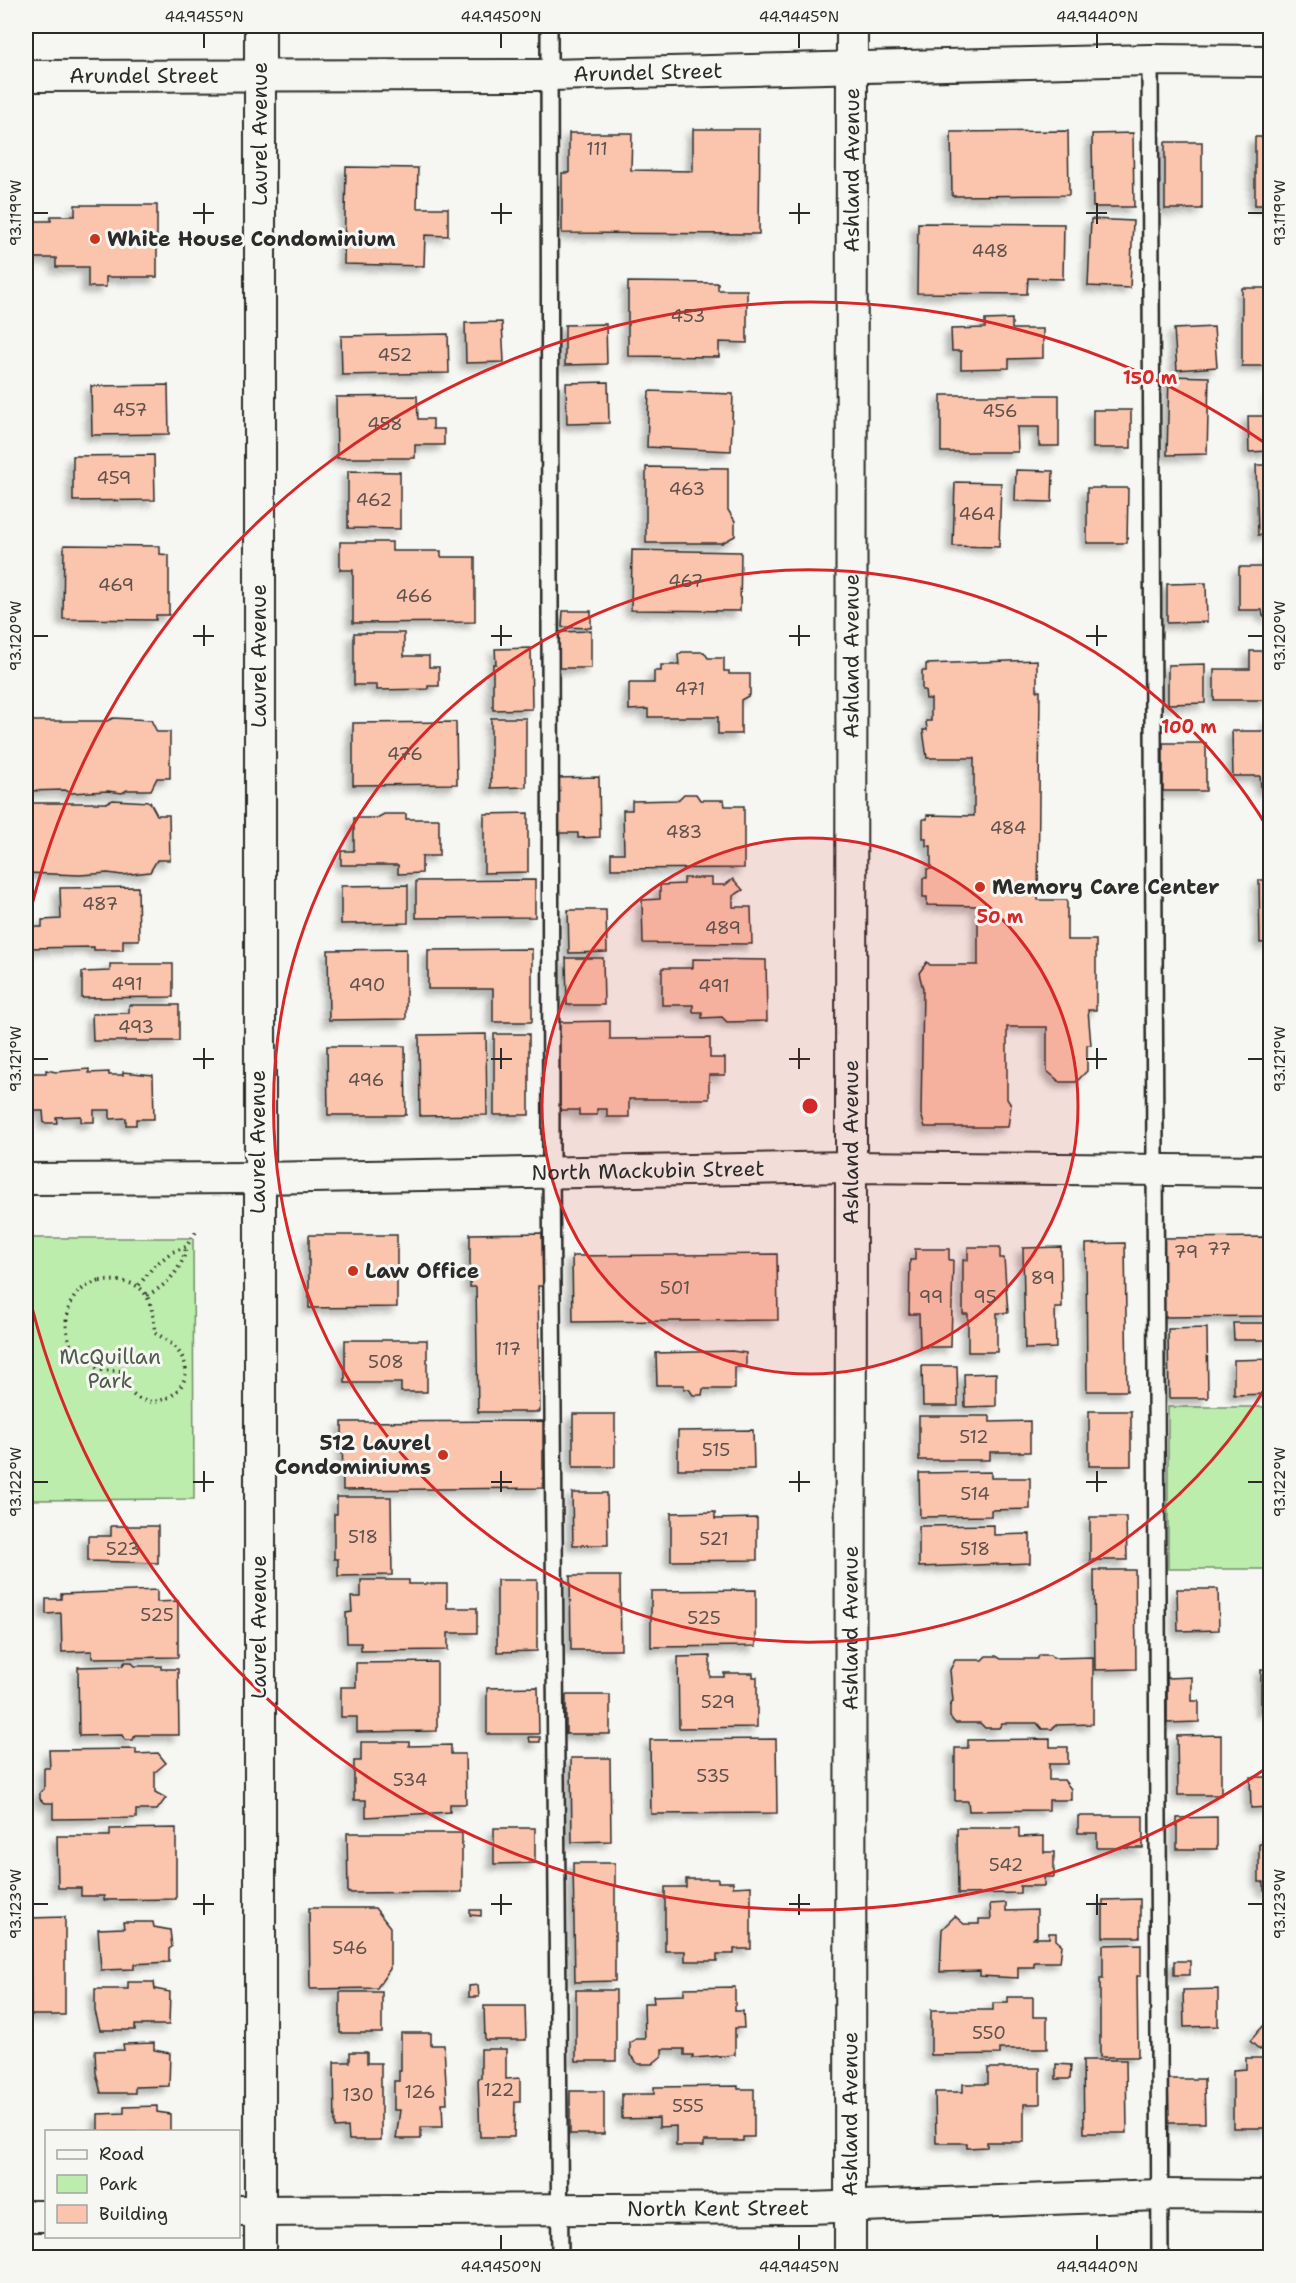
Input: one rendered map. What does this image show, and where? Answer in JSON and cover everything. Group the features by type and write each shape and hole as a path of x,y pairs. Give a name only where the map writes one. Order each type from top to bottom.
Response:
{"street":[{"name":"Laurel Avenue","path":"260,26 258,1178 249,2211 260,2258"},
{"name":"Ashland Avenue","path":"850,2258 852,26"},
{"name":"Arundel Street","path":"26,76 549,75 1150,60 1270,61"},
{"name":"North Mackubin Street","path":"26,1179 258,1178 850,1167 1270,1171"},
{"name":"North Kent Street","path":"249,2211 560,2211 849,2207 1159,2195 1270,2196"},
{"path":"26,2216 45,2216"}],"lane":[{"path":"549,26 551,1172 560,2258"},
{"path":"1150,60 1153,1170 1160,2258"}],"path":[{"path":"147,1296 176,1274 183,1262 186,1247 197,1230"},
{"path":"139,1285 154,1266 172,1252 186,1247"},
{"path":"114,1280 139,1285 152,1304 155,1333 176,1346 186,1368 181,1389 163,1400 151,1401 138,1397 129,1389 122,1371 100,1370 81,1358 72,1349 64,1320 76,1293 87,1284 114,1280"}],"green space":[{"name":"McQuillan Park","path":"26,1238 193,1238 194,1499 26,1500"},
{"path":"1168,1407 1270,1407 1270,1569 1168,1569"}],"building":[{"path":"693,129 760,129 759,234 562,233 562,173 569,173 569,133 632,133 631,170 693,171"},
{"path":"1068,131 1069,195 952,196 951,132"},
{"path":"1133,133 1134,207 1093,207 1092,134"},
{"path":"1255,137 1270,137 1270,205 1255,205"},
{"path":"1165,142 1202,142 1202,209 1165,209"},
{"path":"346,167 418,168 417,208 448,208 448,236 425,235 424,266 344,264"},
{"name":"White House Condominium","path":"75,205 157,205 157,277 106,277 106,287 88,287 88,267 56,267 56,258 33,258 33,221 51,221 51,216 75,216"},
{"path":"1091,219 1133,221 1130,288 1088,286"},
{"path":"918,223 1064,224 1063,279 1028,278 1027,294 917,293"},
{"path":"628,282 718,283 718,290 747,290 747,343 719,342 719,357 628,356"},
{"path":"1242,288 1270,288 1270,366 1242,366"},
{"path":"1012,319 1012,329 1043,329 1043,358 1009,359 1009,368 961,369 961,351 952,351 951,329 985,328 985,320"},
{"path":"502,322 504,362 466,363 465,323"},
{"path":"606,324 607,364 565,365 565,325"},
{"path":"1214,327 1217,367 1177,370 1174,329"},
{"path":"448,334 449,373 342,375 341,336"},
{"path":"1169,376 1209,377 1207,454 1167,455"},
{"path":"608,382 609,423 567,424 566,383"},
{"path":"168,385 169,434 92,435 91,386"},
{"path":"649,391 733,394 731,451 647,447"},
{"path":"941,395 1059,395 1059,446 1039,446 1039,427 1017,427 1018,452 941,452"},
{"path":"417,396 418,419 433,419 433,429 444,429 444,445 415,445 415,458 337,458 336,397"},
{"path":"1093,410 1131,410 1131,448 1093,448"},
{"path":"1248,416 1269,416 1270,451 1249,452"},
{"path":"154,455 155,500 73,501 73,456"},
{"path":"1256,465 1270,465 1270,535 1258,535"},
{"path":"646,467 728,468 728,510 735,521 735,536 722,543 646,543"},
{"path":"1016,470 1053,471 1052,502 1015,501"},
{"path":"348,471 400,472 400,529 348,528"},
{"path":"955,482 1001,483 999,547 953,546"},
{"path":"1087,488 1128,488 1127,543 1087,543"},
{"path":"340,542 392,542 392,551 441,551 441,557 475,557 475,622 353,623 353,570 340,570"},
{"path":"64,545 160,546 160,554 169,555 169,615 156,615 156,620 63,619"},
{"path":"632,550 741,552 740,611 631,610"},
{"path":"1265,560 1270,560 1270,616 1263,616 1262,610 1239,610 1239,567 1265,567"},
{"path":"1206,583 1207,622 1167,623 1167,584"},
{"path":"563,611 591,611 591,628 562,627"},
{"path":"591,631 591,668 559,668 559,632"},
{"path":"354,633 404,633 404,656 429,656 429,667 439,667 439,686 428,686 428,689 377,690 377,685 354,685"},
{"path":"531,648 532,709 493,710 495,649"},
{"path":"1250,651 1270,651 1270,696 1265,700 1214,700 1214,669 1250,669"},
{"path":"682,652 704,652 708,658 724,658 724,671 729,671 729,674 750,674 750,695 741,700 741,734 718,734 718,717 648,717 648,709 629,710 629,683 654,683 654,671 661,671 661,665 679,665 678,655"},
{"name":"Memory Care Center","path":"1037,660 1037,691 1040,691 1038,900 1067,900 1067,940 1096,940 1096,1010 1088,1010 1091,1045 1087,1045 1087,1071 1076,1082 1060,1082 1047,1071 1047,1027 1007,1027 1007,1099 1011,1105 1008,1127 925,1127 921,1114 923,989 919,973 927,962 930,965 978,965 978,906 927,905 927,897 923,897 923,878 927,878 927,869 931,869 931,846 926,846 926,838 923,838 923,819 927,819 927,815 974,816 974,758 927,758 923,730 927,730 926,721 931,721 931,699 926,699 925,690 922,690 922,671 926,671 926,664"},
{"path":"1205,664 1205,703 1168,704 1168,665"},
{"path":"113,718 151,720 157,732 170,732 170,778 157,778 151,790 127,790 122,793 108,791 71,793 65,790 26,791 26,721 107,721"},
{"path":"491,718 526,718 526,787 491,788"},
{"path":"1267,719 1270,719 1270,789 1261,789 1260,776 1233,776 1232,731 1267,731"},
{"path":"456,722 457,784 353,785 353,723"},
{"path":"1163,743 1206,743 1206,791 1163,791"},
{"path":"599,777 600,837 578,838 578,833 557,833 556,778"},
{"path":"684,794 696,794 700,800 724,800 725,806 744,806 744,868 611,869 611,853 624,853 623,810 632,810 632,801 678,800"},
{"path":"113,800 150,802 157,815 169,815 170,860 157,860 150,872 122,875 26,873 26,803 106,803"},
{"path":"528,813 528,872 484,873 484,814"},
{"path":"384,814 406,814 406,819 439,819 439,856 422,856 422,873 398,874 398,865 341,865 341,851 354,851 354,818 377,818"},
{"path":"684,878 712,878 712,885 725,885 733,879 743,890 733,896 733,907 751,907 752,944 643,943 642,900 660,899 660,885 684,884"},
{"path":"535,880 535,917 416,918 416,881"},
{"path":"1259,880 1270,880 1270,942 1260,943"},
{"path":"408,885 408,923 341,924 341,886"},
{"path":"138,887 139,940 123,940 123,950 94,950 94,947 26,948 26,927 42,927 42,920 61,919 60,888"},
{"path":"568,910 606,910 607,952 569,953"},
{"path":"406,949 406,1019 329,1020 328,950"},
{"path":"532,949 532,1022 493,1022 493,989 428,989 428,950"},
{"path":"566,958 603,958 604,1005 567,1005"},
{"path":"693,959 766,960 767,1021 727,1022 722,1017 702,1018 702,1012 693,1012 693,1005 662,1005 662,968 693,968"},
{"path":"110,964 173,964 173,997 82,998 82,972 110,971"},
{"path":"129,1005 179,1005 179,1041 93,1041 92,1014 129,1013"},
{"path":"610,1021 610,1039 710,1038 710,1058 725,1058 725,1075 709,1075 709,1099 629,1099 629,1117 607,1117 607,1109 597,1109 597,1115 579,1115 579,1110 560,1110 559,1022"},
{"path":"486,1034 487,1115 420,1116 419,1035"},
{"path":"494,1034 529,1034 529,1115 494,1115"},
{"path":"327,1046 405,1046 406,1115 328,1115"},
{"path":"89,1069 89,1073 109,1072 109,1075 123,1075 123,1072 153,1075 154,1119 136,1119 136,1125 126,1125 126,1118 110,1119 110,1110 94,1110 94,1122 81,1122 81,1116 56,1117 57,1123 44,1123 43,1111 28,1111 28,1121 26,1121 26,1073"},
{"path":"542,1233 543,1286 538,1286 540,1412 478,1412 476,1287 470,1287 470,1234"},
{"name":"Law Office","path":"309,1235 397,1235 397,1307 309,1308"},
{"path":"1270,1237 1270,1316 1164,1317 1164,1238"},
{"path":"1125,1243 1127,1391 1087,1391 1086,1244"},
{"path":"968,1247 1000,1247 1000,1258 1004,1258 1008,1313 997,1313 997,1352 968,1352 968,1314 963,1314 963,1260 968,1260"},
{"path":"1061,1247 1062,1308 1055,1308 1056,1348 1025,1349 1023,1248"},
{"path":"915,1249 949,1249 949,1260 953,1260 951,1347 920,1347 919,1314 909,1314 910,1260 915,1260"},
{"path":"777,1254 778,1320 573,1322 572,1256"},
{"path":"1233,1323 1270,1323 1270,1340 1234,1340"},
{"path":"1207,1328 1208,1398 1169,1398 1168,1329"},
{"path":"345,1340 427,1340 427,1392 401,1392 401,1383 345,1383"},
{"path":"732,1351 746,1353 746,1367 735,1367 735,1389 703,1389 702,1395 693,1395 689,1389 684,1389 684,1385 657,1385 656,1353"},
{"path":"1270,1359 1270,1394 1234,1395 1234,1360"},
{"path":"922,1366 957,1366 958,1406 923,1406"},
{"path":"996,1373 996,1406 965,1407 964,1374"},
{"path":"1089,1411 1131,1411 1131,1466 1089,1466"},
{"path":"573,1414 615,1414 615,1467 573,1467"},
{"path":"919,1416 990,1416 990,1422 1030,1421 1030,1452 990,1452 990,1460 919,1460"},
{"name":"512 Laurel Condominiums","path":"543,1421 543,1488 343,1490 342,1422"},
{"path":"753,1430 754,1469 678,1469 678,1431"},
{"path":"991,1472 991,1478 1030,1478 1030,1509 991,1510 991,1516 920,1517 919,1473"},
{"path":"572,1493 607,1493 608,1545 573,1545"},
{"path":"337,1497 391,1497 392,1575 338,1576 338,1559 334,1559 334,1514 337,1514"},
{"path":"715,1512 715,1519 757,1518 757,1560 671,1561 671,1513"},
{"path":"1090,1517 1126,1517 1127,1560 1090,1560"},
{"path":"994,1525 994,1535 1030,1534 1030,1563 919,1567 919,1526"},
{"path":"111,1526 158,1526 158,1563 88,1561 88,1536 111,1536"},
{"path":"1094,1570 1135,1570 1136,1669 1095,1670"},
{"path":"570,1576 620,1576 621,1650 571,1650"},
{"path":"361,1580 409,1580 409,1584 447,1584 447,1608 477,1608 477,1633 448,1633 448,1650 361,1651 361,1643 347,1643 346,1613 352,1612 351,1597 361,1597"},
{"path":"497,1580 537,1580 537,1651 497,1652"},
{"path":"1177,1589 1218,1589 1219,1630 1178,1631"},
{"path":"157,1590 157,1602 178,1601 178,1657 92,1658 92,1651 62,1652 61,1613 46,1614 46,1599 61,1599 61,1594"},
{"path":"756,1590 756,1646 651,1647 651,1591"},
{"path":"1040,1655 1050,1655 1053,1658 1093,1657 1093,1724 1056,1725 1052,1729 1042,1729 1037,1723 1002,1723 999,1728 985,1728 980,1723 955,1723 950,1717 950,1706 953,1701 950,1670 955,1660 982,1660 986,1656 996,1656 1001,1659 1037,1659"},
{"path":"710,1656 710,1677 724,1677 724,1673 753,1673 753,1677 757,1677 757,1727 679,1728 678,1657"},
{"path":"125,1662 131,1662 135,1666 161,1666 161,1669 178,1669 179,1735 135,1735 133,1740 125,1740 122,1735 79,1736 78,1667 122,1666"},
{"path":"437,1662 437,1731 357,1732 357,1717 341,1717 341,1687 356,1687 356,1663"},
{"path":"1261,1670 1270,1670 1270,1711 1261,1711"},
{"path":"1192,1677 1192,1701 1199,1701 1199,1722 1167,1723 1167,1678"},
{"path":"538,1687 539,1734 487,1734 487,1688"},
{"path":"566,1695 610,1695 610,1734 566,1734"},
{"path":"1221,1735 1221,1795 1178,1795 1177,1736"},
{"path":"529,1737 540,1737 540,1742 530,1742"},
{"path":"776,1739 777,1813 651,1814 650,1740"},
{"path":"1050,1739 1050,1747 1068,1747 1068,1764 1049,1764 1049,1780 1064,1780 1071,1789 1071,1800 1049,1800 1049,1810 969,1811 968,1801 955,1801 955,1748 968,1748 968,1740"},
{"path":"361,1742 409,1742 409,1746 451,1745 451,1754 465,1754 466,1804 450,1804 450,1812 366,1817 366,1800 354,1800 354,1761 361,1761"},
{"path":"136,1749 136,1754 158,1753 166,1763 155,1772 155,1792 166,1798 157,1810 136,1810 136,1818 53,1819 53,1803 44,1803 40,1799 40,1792 44,1789 44,1768 50,1768 49,1750"},
{"path":"571,1758 610,1758 611,1841 572,1842"},
{"path":"1250,1777 1270,1777 1270,1807 1251,1808"},
{"path":"1078,1816 1143,1816 1143,1848 1097,1848 1097,1833 1078,1833"},
{"path":"1217,1817 1217,1849 1177,1849 1177,1818"},
{"path":"176,1828 176,1899 104,1900 104,1896 81,1896 81,1888 58,1888 57,1836 110,1836 110,1829"},
{"path":"494,1828 535,1828 535,1863 494,1864"},
{"path":"957,1828 1019,1828 1019,1837 1044,1836 1044,1852 1054,1852 1054,1877 1044,1877 1044,1886 1020,1886 1020,1893 958,1894"},
{"path":"347,1833 462,1833 462,1892 348,1893"},
{"path":"1264,1836 1270,1836 1270,1890 1264,1890 1264,1882 1259,1882 1259,1844 1264,1844"},
{"path":"573,1863 615,1863 615,1981 575,1982"},
{"path":"686,1879 718,1879 718,1882 733,1882 733,1887 751,1886 751,1949 734,1949 734,1954 717,1954 717,1961 685,1961 685,1951 665,1951 665,1887 686,1887"},
{"path":"1140,1899 1140,1937 1103,1937 1103,1900"},
{"path":"1006,1903 1006,1911 1037,1910 1037,1936 1034,1938 1049,1938 1049,1933 1056,1933 1056,1940 1062,1945 1060,1962 1034,1962 1034,1967 1018,1967 1018,1978 980,1976 980,1971 940,1972 942,1929 955,1916 964,1924 979,1924 979,1919 991,1919 990,1904"},
{"path":"309,1908 375,1908 390,1927 390,1969 377,1988 310,1989"},
{"path":"470,1910 481,1910 481,1916 470,1915"},
{"path":"65,1917 65,2015 31,2015 30,1918"},
{"path":"123,1922 153,1922 154,1927 170,1930 172,1947 169,1949 169,1962 134,1964 134,1969 101,1970 98,1929 124,1928"},
{"path":"1141,1944 1141,1976 1137,1976 1138,2057 1100,2057 1100,1978 1103,1978 1103,1945"},
{"path":"1174,1961 1190,1961 1190,1975 1174,1975"},
{"path":"128,1982 154,1982 155,1989 170,1992 169,2025 135,2025 135,2030 100,2030 95,2011 95,1989 128,1989"},
{"path":"478,1985 479,1997 469,1997 469,1986"},
{"path":"735,1987 735,2011 743,2011 744,2028 735,2028 735,2055 693,2058 693,2055 684,2055 684,2049 662,2049 662,2056 652,2064 638,2064 630,2055 630,2043 636,2039 645,2039 644,2003 654,2003 653,1996 684,1995 684,1988"},
{"path":"1218,1989 1218,2026 1184,2027 1183,1990"},
{"path":"576,1990 616,1990 616,2061 576,2061"},
{"path":"340,1992 382,1992 382,2033 340,2033"},
{"path":"1008,1997 1033,1997 1033,2017 1047,2017 1047,2049 1000,2049 1000,2054 931,2055 931,2010 993,2010 993,2003 1008,2003"},
{"path":"484,2006 525,2006 526,2040 485,2040"},
{"path":"1264,2025 1270,2031 1270,2039 1260,2050 1250,2041"},
{"path":"401,2033 431,2033 431,2045 444,2045 447,2103 442,2103 443,2127 421,2127 421,2139 396,2139 400,2110 394,2110 394,2081 399,2081 399,2071 401,2071"},
{"path":"154,2043 154,2050 170,2053 169,2086 135,2087 135,2093 101,2093 96,2073 95,2051 124,2050 123,2044"},
{"path":"481,2049 506,2049 506,2079 520,2078 520,2102 515,2102 514,2137 480,2137 478,2078 481,2078"},
{"path":"350,2052 367,2052 367,2063 381,2063 381,2140 349,2140 348,2127 335,2128 334,2062 350,2062"},
{"path":"1246,2058 1270,2058 1270,2128 1233,2128 1233,2070 1246,2069"},
{"path":"1083,2060 1126,2060 1127,2133 1084,2133"},
{"path":"1056,2064 1071,2065 1070,2079 1056,2079"},
{"path":"988,2068 1040,2068 1040,2104 1024,2104 1024,2142 987,2142 987,2147 967,2148 967,2143 936,2143 935,2092 963,2092 963,2084 988,2084"},
{"path":"1168,2079 1204,2079 1205,2123 1169,2123"},
{"path":"738,2086 738,2089 754,2089 754,2137 743,2137 743,2141 704,2141 704,2146 676,2146 676,2126 659,2127 659,2118 622,2119 622,2094 654,2094 654,2087"},
{"path":"570,2091 604,2091 604,2134 570,2134"},
{"path":"157,2106 157,2112 170,2114 170,2130 98,2130 98,2114 124,2113 124,2107"}],"place":[{"name":"White House Condominium","path":"95,239"},
{"name":"Memory Care Center","path":"980,887"},
{"name":"Law Office","path":"353,1271"},
{"name":"512 Laurel Condominiums","path":"443,1455"}]}
